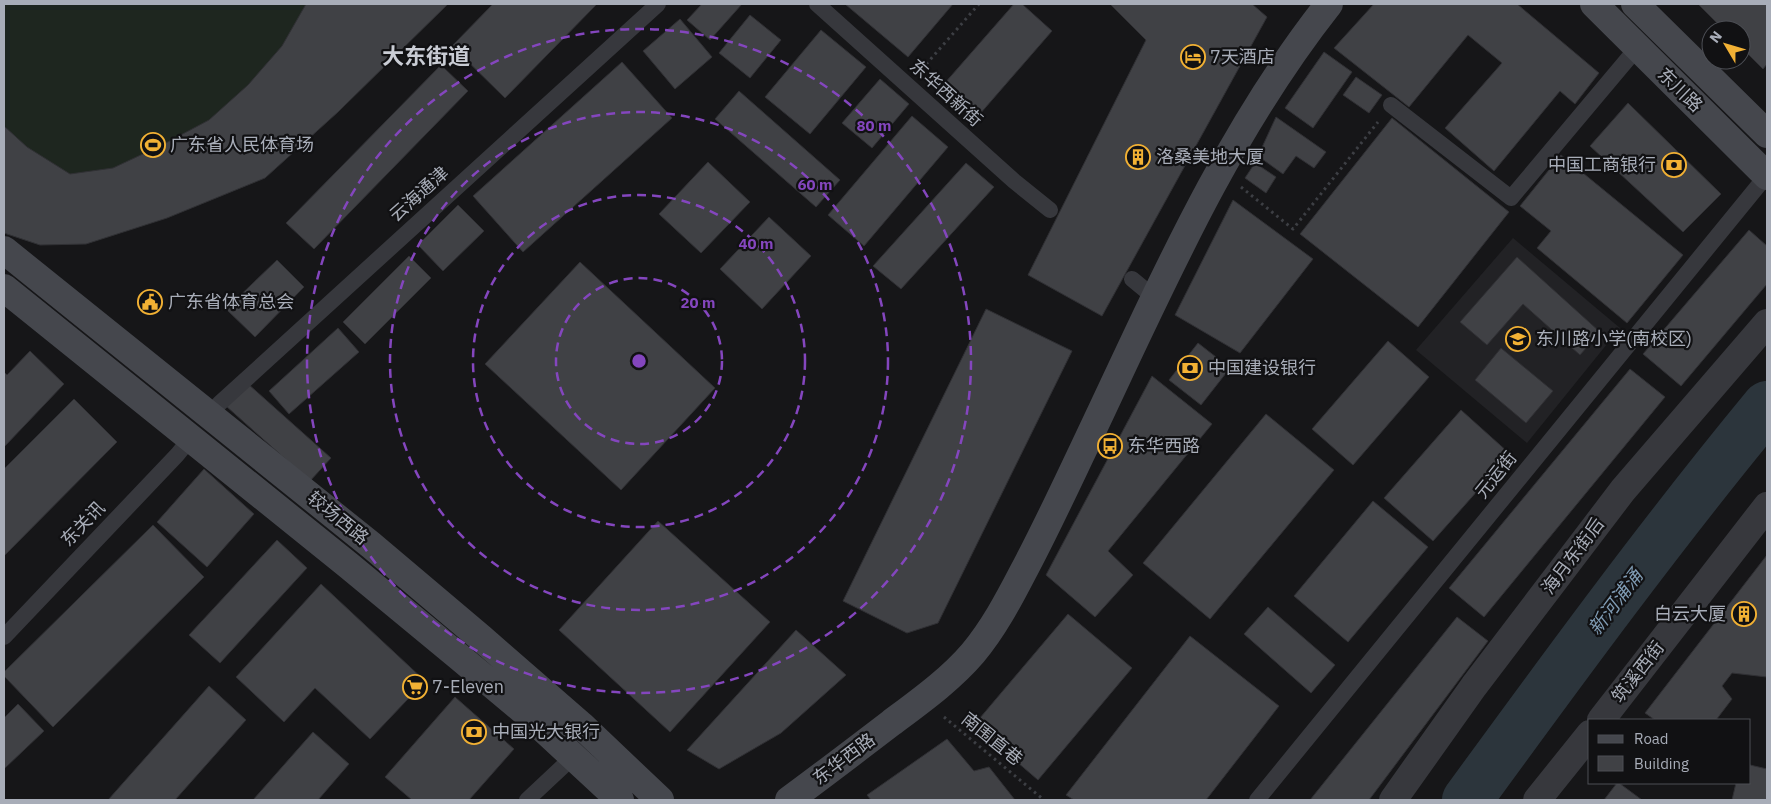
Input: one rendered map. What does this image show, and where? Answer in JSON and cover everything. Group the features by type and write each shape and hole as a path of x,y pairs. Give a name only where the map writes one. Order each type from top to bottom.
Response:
{"street":[{"name":"东华西路","path":"789,800 922,700 972,654 996,623 1047,527 1155,298 1220,169 1294,50 1329,4"},
{"name":"东川路","path":"1594,4 1767,175"},
{"name":"东川路","path":"1635,4 1767,134"},
{"name":"较场西路","path":"4,250 371,545 588,732 660,800"},
{"name":"较场西路","path":"4,288 525,712 620,800"},
{"name":"海月东街后","path":"1393,800 1474,686 1623,490 1767,323"},
{"name":"筑溪西街","path":"1602,719 1767,506"},
{"path":"1537,800 1588,736"}],"lane":[{"name":"云海通津","path":"209,415 658,4"},
{"name":"东华西新街","path":"817,4 1007,175 1050,210"},
{"path":"1391,105 1511,198 1637,48"},
{"name":"元运街","path":"1257,800 1767,175"},
{"path":"1132,279 1155,298"},
{"name":"东关讯","path":"4,637 190,438"},
{"path":"527,800 574,756"}],"path":[{"path":"908,86 979,4"},
{"path":"1220,169 1293,229 1374,128"},
{"name":"南围直巷","path":"922,700 1044,800"}],"shaded area":[{"name":"广东省人民体育场","path":"4,4 448,4 338,112 265,178 167,218 86,244 40,245 4,233"},
{"name":"东川路小学(南校区)","path":"1513,238 1620,328 1527,443 1416,350"}],"building":[{"path":"306,4 448,4 338,112 265,178 167,218 86,244 40,245 4,233 4,126 27,147 70,174 113,168 209,120 248,85 282,46"},
{"path":"493,4 597,4 505,98 452,46"},
{"path":"702,4 742,4 710,40 687,20"},
{"path":"845,4 953,4 908,57"},
{"path":"1014,4 1022,4 1052,31 979,115 944,84"},
{"name":"洛桑美地大厦","path":"1110,4 1252,4 1267,17 1102,316 1028,275 1146,40"},
{"path":"1374,4 1517,4 1599,73 1575,104 1560,91 1494,171 1445,128 1502,63 1468,35 1409,107 1334,48"},
{"path":"1698,4 1767,4 1767,64 1763,69 1751,57 1751,20 1714,20"},
{"path":"750,15 781,40 750,78 719,53"},
{"path":"680,19 712,57 675,89 643,51"},
{"path":"821,30 866,67 810,134 765,97"},
{"path":"1324,52 1352,72 1313,128 1285,108"},
{"path":"622,62 672,118 523,252 473,196"},
{"path":"441,65 468,91 314,249 286,223"},
{"path":"1356,77 1382,95 1369,113 1343,95"},
{"path":"880,79 909,104 872,148 842,123"},
{"path":"739,91 840,180 816,207 715,119"},
{"path":"1628,103 1721,194 1683,232 1590,146"},
{"path":"912,116 948,147 864,246 828,215"},
{"path":"1276,117 1326,152 1314,168 1296,156 1283,174 1258,156"},
{"path":"1392,118 1509,212 1418,327 1300,234"},
{"path":"1561,155 1683,255 1627,323 1537,248 1551,231 1520,206"},
{"path":"708,162 750,202 701,253 659,214"},
{"path":"966,163 994,187 901,289 873,266"},
{"path":"1255,163 1276,177 1266,193 1245,178"},
{"path":"1233,200 1313,259 1240,353 1175,315"},
{"path":"458,205 484,231 443,271 418,245"},
{"path":"769,217 811,256 762,309 720,269"},
{"path":"1749,230 1767,246 1767,284 1681,386 1643,354"},
{"path":"409,256 431,278 365,344 343,322"},
{"path":"1517,257 1600,332 1580,355 1523,304 1487,345 1460,322"},
{"path":"277,260 304,287 255,337 226,309"},
{"path":"580,262 715,388 621,490 485,364"},
{"path":"986,309 1072,351 938,623 907,633 843,601"},
{"path":"338,328 359,352 289,414 269,391"},
{"path":"1388,341 1429,377 1353,465 1312,429"},
{"path":"1198,343 1230,368 1201,405 1169,380"},
{"path":"1501,348 1553,391 1526,423 1475,380"},
{"path":"30,351 64,384 5,446 4,372 7,375"},
{"path":"1630,369 1665,397 1484,617 1449,588"},
{"path":"1152,376 1212,424 1108,551 1133,575 1095,617 1046,575"},
{"path":"247,383 331,458 310,481 226,406"},
{"path":"74,399 117,442 4,556 4,469"},
{"path":"1461,410 1510,454 1433,541 1384,498"},
{"path":"1266,414 1334,470 1210,619 1143,563"},
{"path":"204,469 254,514 207,567 157,522"},
{"path":"1373,501 1428,547 1348,642 1294,596"},
{"path":"658,521 770,622 670,732 559,630"},
{"path":"153,525 204,577 53,727 4,676 4,672"},
{"path":"277,540 307,568 220,663 189,635"},
{"name":"白云大厦","path":"1767,555 1767,677 1732,673 1722,686 1732,699 1717,719 1654,719 1645,713"},
{"path":"321,584 425,681 370,739 315,688 284,722 236,677"},
{"path":"1268,607 1335,665 1311,693 1244,634"},
{"path":"1068,614 1132,668 1038,780 974,725"},
{"path":"1457,617 1488,641 1369,800 1310,800"},
{"path":"796,630 846,675 781,733 719,769 687,750"},
{"path":"1190,636 1279,706 1206,800 1074,800 1066,795"},
{"path":"209,686 246,720 175,800 108,800"},
{"path":"455,697 514,749 469,800 412,800 385,777"},
{"path":"18,704 44,731 4,769 4,718"},
{"path":"313,732 349,764 318,800 253,800"},
{"path":"947,739 974,771 989,767 1015,800 871,800 867,795"},
{"path":"1751,765 1767,769 1767,800 1732,800 1736,784 1751,784"},
{"path":"1616,784 1620,784 1642,800 1604,800"}],"waterway":[{"name":"新河浦涌","path":"1467,800 1652,551 1767,406"}],"place":[{"name":"7天酒店","path":"1193,57"},
{"name":"广东省人民体育场","path":"153,145"},
{"name":"洛桑美地大厦","path":"1138,157"},
{"name":"中国工商银行","path":"1674,165"},
{"name":"广东省体育总会","path":"150,302"},
{"name":"东川路小学(南校区)","path":"1518,339"},
{"name":"中国建设银行","path":"1190,368"},
{"name":"东华西路","path":"1110,446"},
{"name":"白云大厦","path":"1744,614"},
{"name":"7-Eleven","path":"415,687"},
{"name":"中国光大银行","path":"474,732"}],"district":[{"name":"大东街道","path":"426,56"}]}
